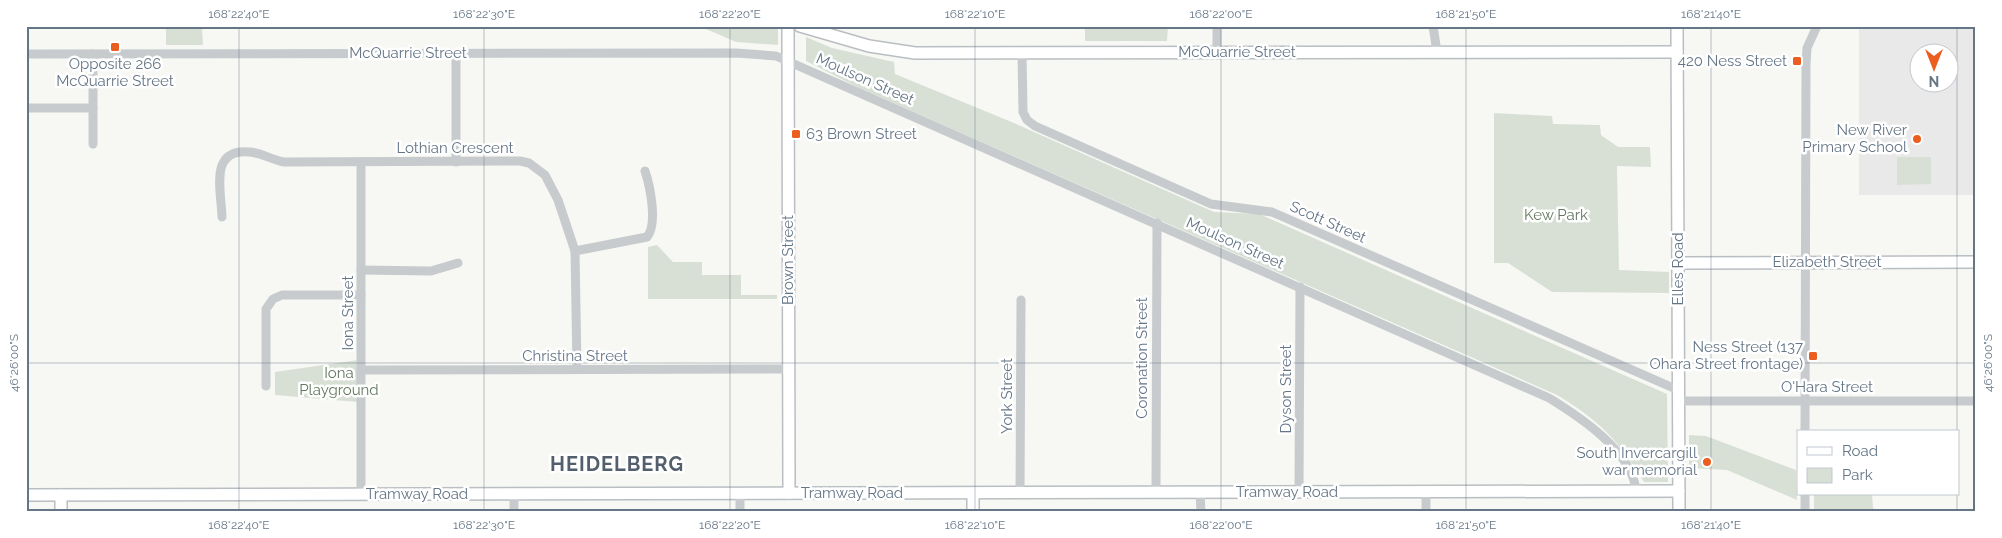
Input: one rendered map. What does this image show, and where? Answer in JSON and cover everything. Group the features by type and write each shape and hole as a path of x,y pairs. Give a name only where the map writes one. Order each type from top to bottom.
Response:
{"street":[{"name":"Brown Street","path":"788,26 789,493"},
{"name":"McQuarrie Street","path":"800,26 869,46 904,52 1677,52"},
{"path":"1217,26 1217,52"},
{"path":"1433,26 1437,52"},
{"name":"Elles Road","path":"1677,26 1679,512"},
{"path":"1805,430 1806,64 1807,48 1816,26"},
{"name":"Scott Street","path":"1022,52 1023,112 1027,120 1035,126 1211,204 1255,208 1272,212 1678,395"},
{"path":"456,53 456,162"},
{"name":"McQuarrie Street","path":"26,54 750,53 770,54 789,60"},
{"path":"93,54 93,144"},
{"name":"Moulson Street","path":"789,60 1550,398 1577,415 1604,438 1627,465 1635,481 1636,491"},
{"path":"26,108 93,108"},
{"name":"Lothian Crescent","path":"222,217 220,165 229,154 251,152 284,162 520,161 537,168 545,175 558,200 575,251 577,369"},
{"name":"Iona Street","path":"361,162 361,494"},
{"path":"575,251 647,237 652,226 651,189 645,172"},
{"name":"Coronation Street","path":"1156,224 1156,492"},
{"name":"Elizabeth Street","path":"1678,263 1976,262"},
{"path":"362,270 431,271 458,263"},
{"name":"Dyson Street","path":"1299,492 1300,287"},
{"path":"266,386 266,310 273,299 282,295 361,295"},
{"name":"York Street","path":"1020,493 1021,300"},
{"name":"Christina Street","path":"361,370 789,369"},
{"name":"O'Hara Street","path":"1678,395 1804,401 1976,401"},
{"path":"1200,492 1200,512"},
{"path":"1426,492 1426,512"},
{"name":"Tramway Road","path":"26,495 1679,492"},
{"path":"740,493 740,512"},
{"path":"973,493 973,512"},
{"path":"514,494 514,512"},
{"path":"61,495 61,512"},
{"path":"1805,496 1805,512"}],"shaded area":[{"name":"New River Primary School","path":"1859,26 1976,26 1976,195 1859,195"}],"green space":[{"path":"166,26 202,26 203,45 166,45"},
{"path":"699,26 778,26 778,45 736,42"},
{"path":"1085,26 1168,26 1167,41 1085,41"},
{"path":"806,37 832,48 894,62 895,74 1014,123 1214,212 1259,214 1667,394 1668,482 1644,482 1607,432 1572,404 1557,395 859,88 806,61"},
{"name":"Kew Park","path":"1494,113 1552,116 1553,124 1600,125 1601,135 1618,147 1650,147 1651,167 1617,166 1619,270 1669,272 1669,293 1552,292 1508,263 1494,263"},
{"path":"1897,157 1931,157 1931,184 1897,185"},
{"path":"657,245 673,262 702,262 702,275 741,275 741,295 777,295 777,299 648,299 648,247"},
{"name":"Iona Playground","path":"358,360 358,402 275,395 275,372"},
{"path":"1689,435 1706,436 1796,470 1797,500 1727,470 1689,468"},
{"path":"1814,496 1872,496 1873,508 1881,512 1814,512"}],"place":[{"name":"Opposite 266 McQuarrie Street","path":"115,47"},
{"name":"420 Ness Street","path":"1797,61"},
{"name":"63 Brown Street","path":"796,134"},
{"name":"New River Primary School","path":"1917,139"},
{"name":"Ness Street (137 Ohara Street frontage)","path":"1813,356"},
{"name":"South Invercargill war memorial","path":"1707,462"}],"district":[{"name":"HEIDELBERG","path":"617,464"}]}
